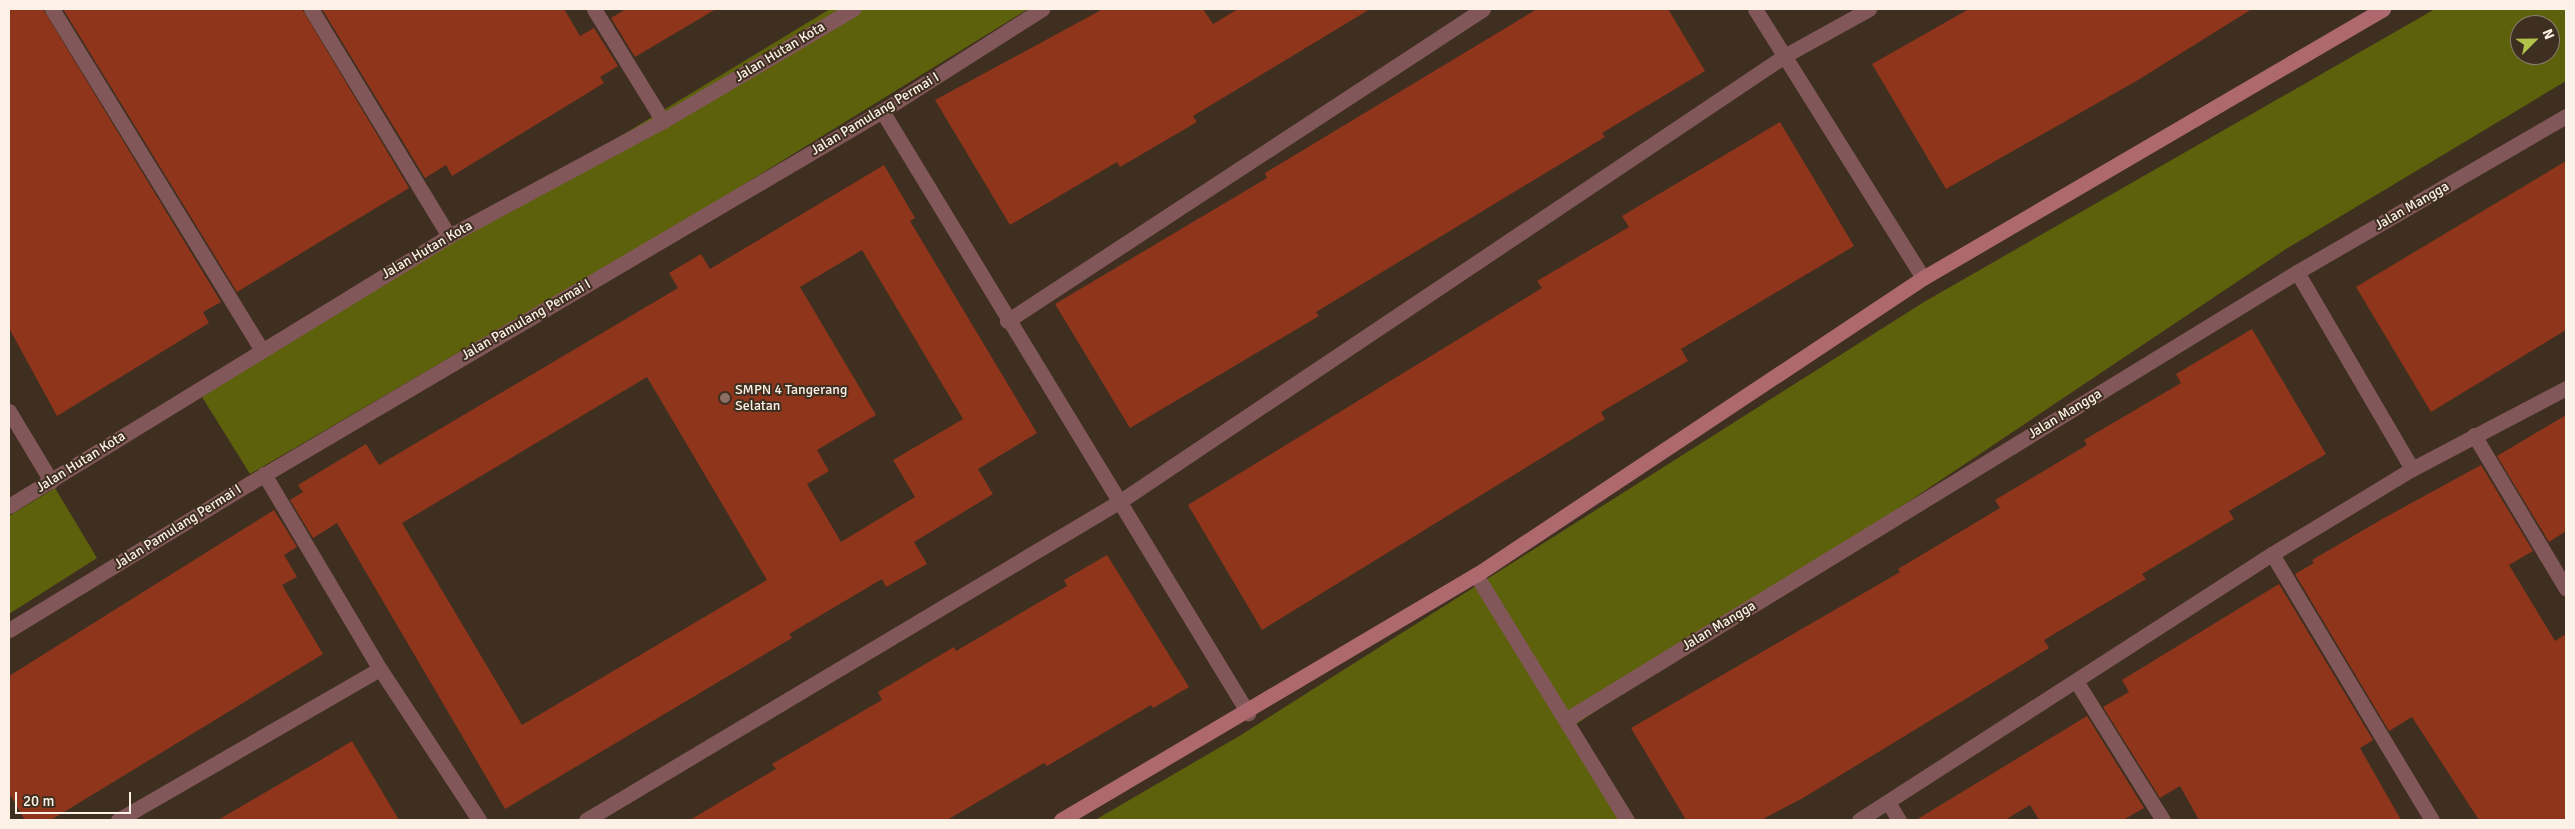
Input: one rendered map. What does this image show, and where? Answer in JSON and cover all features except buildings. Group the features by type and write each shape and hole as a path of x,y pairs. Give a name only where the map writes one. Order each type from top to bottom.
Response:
{"street":[{"path":"52,9 261,349"},
{"path":"311,9 449,236"},
{"path":"594,9 663,122"},
{"name":"Jalan Hutan Kota","path":"9,506 261,349 449,236 663,122 853,9"},
{"name":"Jalan Pamulang Permai I","path":"9,630 264,474 882,111 1042,9"},
{"path":"1007,321 1483,9"},
{"path":"1754,9 1786,55 1923,278"},
{"path":"586,820 1122,500 1786,55 1869,9"},
{"path":"1060,820 1248,712 1476,575 1923,278 2383,9"},
{"path":"882,111 1007,321 1122,500 1248,712"},
{"name":"Jalan Mangga","path":"1567,719 2297,272 2566,116"},
{"path":"2297,272 2412,469"},
{"path":"1859,820 2272,554 2412,469 2566,388"},
{"path":"9,411 51,481"},
{"path":"2474,435 2566,589"},
{"path":"264,474 380,669 478,820"},
{"path":"2272,554 2432,820"},
{"path":"1476,575 1567,719 1627,820"},
{"path":"118,820 380,669"},
{"path":"2076,680 2162,820"},
{"path":"1888,802 1899,820"}],"shaded area":[{"path":"830,9 1028,9 691,217 250,474 199,392"},
{"path":"2435,9 2566,9 2566,81 2286,249 1566,731 1621,820 1095,820 1241,735 1924,302"},
{"path":"55,488 97,558 9,614 9,516"}],"place":[{"name":"SMPN 4 Tangerang Selatan","path":"725,398"}]}
